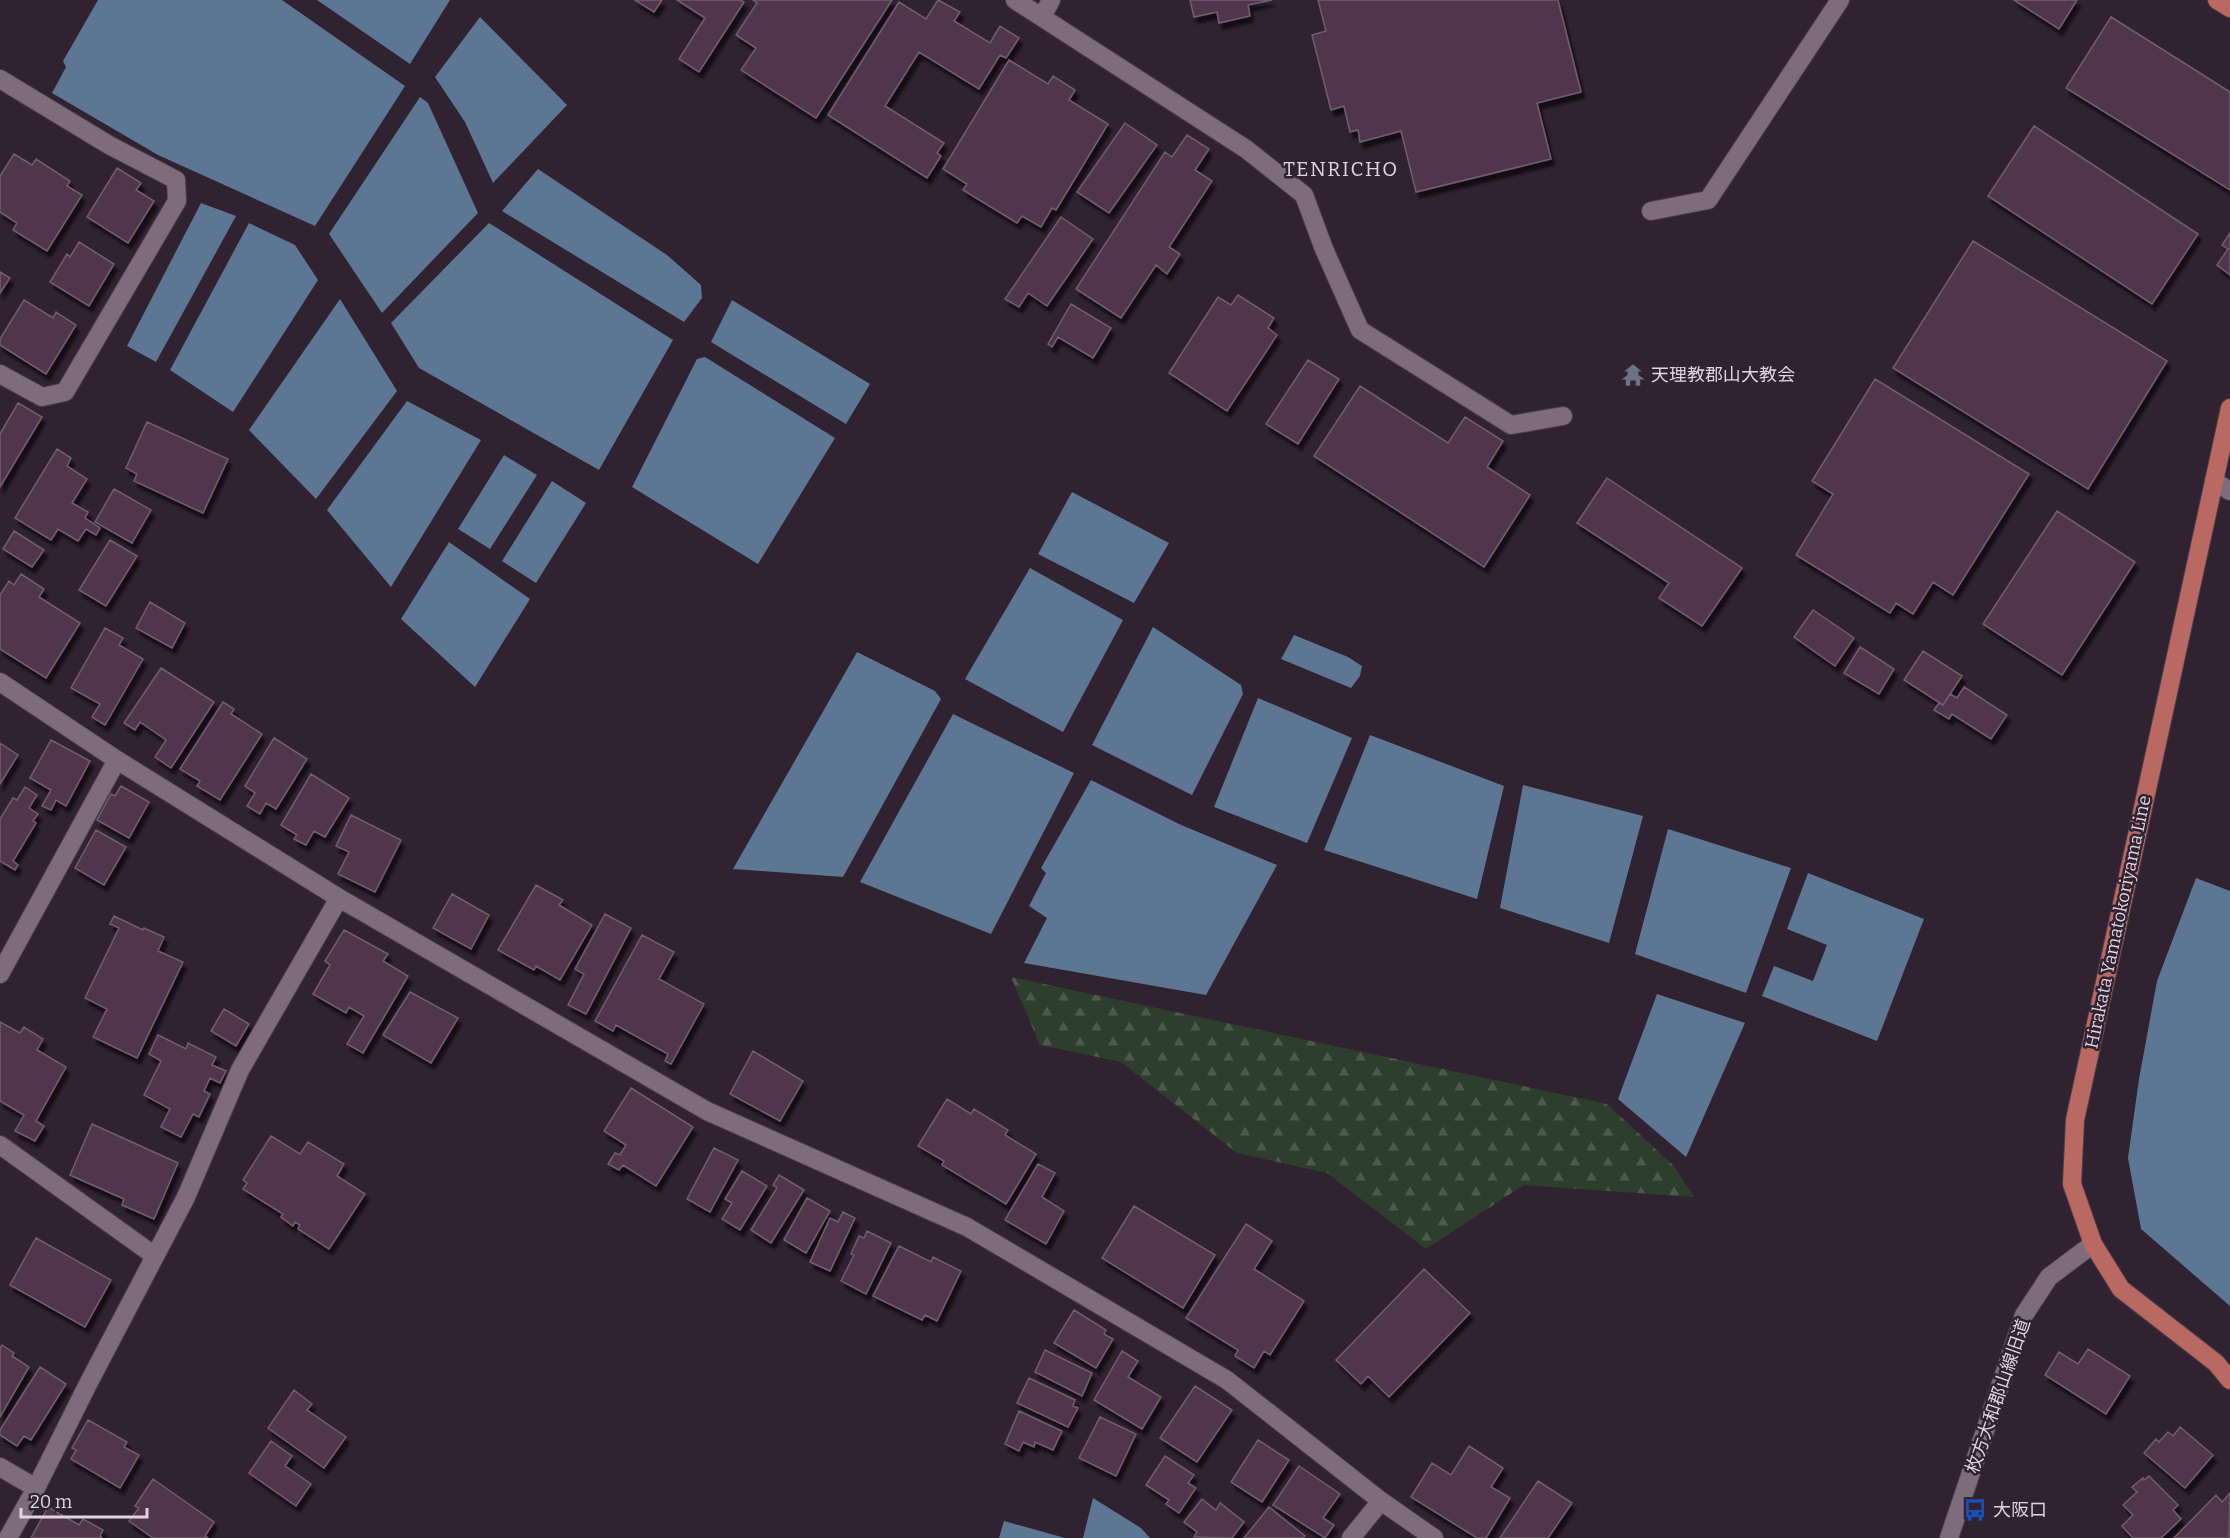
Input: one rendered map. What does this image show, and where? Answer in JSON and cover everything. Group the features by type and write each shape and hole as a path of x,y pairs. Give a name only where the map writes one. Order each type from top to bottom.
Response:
{"main road":[{"path":"2217,0 2230,8"},
{"name":"Hirakata Yamatokoriyama Line","path":"2230,408 2075,1120 2072,1184 2093,1244 2121,1289 2216,1363 2230,1380"}],"street":[{"path":"1015,0 1246,149 1304,195 1324,249 1360,330 1511,425 1563,416"},
{"path":"1042,17 1051,0"},
{"path":"1651,211 1708,200 1840,0"},
{"path":"0,79 109,145 176,180 177,201 65,392 42,397 0,374"},
{"path":"2214,481 2230,490"},
{"path":"0,682 117,760 339,898 707,1111 967,1227 1227,1380 1381,1501 1434,1538"},
{"path":"0,974 117,760"},
{"path":"8,1538 186,1197 240,1070 339,898"},
{"path":"0,1146 155,1256"},
{"name":"枚方大和郡山線旧道","path":"1949,1538 2024,1315 2049,1277 2093,1244"},
{"path":"0,1467 36,1488"},
{"path":"1351,1538 1381,1501"}],"green space":[{"path":"1011,977 1607,1104 1674,1166 1694,1197 1524,1185 1426,1249 1327,1173 1237,1153 1121,1062 1040,1045"}],"water":[{"path":"98,0 282,0 405,86 315,226 158,155 52,93 66,67 63,61"},
{"path":"317,0 450,0 410,64"},
{"path":"480,17 567,105 493,183 465,122 435,77"},
{"path":"420,97 428,103 478,213 382,313 329,234"},
{"path":"538,169 667,255 701,285 702,298 684,322 502,211"},
{"path":"201,203 236,216 156,362 127,346"},
{"path":"249,223 295,245 318,280 233,412 170,370"},
{"path":"489,223 673,340 599,470 419,368 391,323"},
{"path":"340,299 397,391 316,499 249,430"},
{"path":"732,300 870,384 846,424 711,342"},
{"path":"705,357 835,438 758,564 632,487 697,359"},
{"path":"407,401 481,440 391,587 327,510"},
{"path":"504,455 537,475 490,549 458,529"},
{"path":"552,481 586,503 536,583 502,561"},
{"path":"1072,492 1169,543 1134,603 1038,554"},
{"path":"449,542 530,599 475,687 401,619"},
{"path":"1030,568 1123,620 1063,732 965,679"},
{"path":"1153,627 1241,685 1243,694 1192,795 1092,745"},
{"path":"1294,635 1348,657 1362,666 1360,676 1351,688 1281,659"},
{"path":"857,652 935,691 941,699 843,877 733,869"},
{"path":"1258,698 1352,738 1307,843 1214,807"},
{"path":"953,714 1074,773 991,934 860,882"},
{"path":"1370,735 1504,786 1477,899 1324,850"},
{"path":"1091,780 1179,824 1277,865 1206,995 1024,963 1047,918 1029,906 1046,873 1041,868"},
{"path":"1523,785 1643,816 1609,943 1500,908"},
{"path":"1668,829 1791,868 1746,993 1635,954"},
{"path":"1808,873 1924,919 1877,1041 1762,996 1774,966 1813,981 1827,945 1787,929"},
{"path":"2196,878 2230,891 2230,1306 2141,1229 2128,1158 2139,1079 2157,981"},
{"path":"1657,994 1745,1023 1686,1157 1618,1099"},
{"path":"1093,1498 1141,1528 1150,1538 1083,1538"},
{"path":"1004,1521 1065,1538 999,1538"}],"building":[{"path":"635,0 662,0 654,12"},
{"path":"677,0 740,0 744,2 699,72 679,59 705,18"},
{"path":"753,0 892,0 816,118 741,70 756,48 736,35 757,3"},
{"path":"938,0 960,12 954,21 990,43 1000,26 1019,38 1006,58 1000,55 979,89 919,52 885,106 944,143 937,153 941,156 927,178 828,115 899,2 926,19"},
{"path":"1190,0 1272,0 1248,5 1250,16 1219,23 1217,12 1194,17"},
{"path":"1318,0 1558,0 1581,92 1537,103 1551,159 1416,192 1401,131 1360,142 1358,130 1350,132 1344,106 1331,110 1312,35 1326,31"},
{"path":"2014,0 2077,0 2059,29"},
{"path":"2111,17 2230,92 2230,190 2066,88"},
{"path":"1009,60 1048,84 1053,76 1075,90 1069,100 1108,124 1056,210 1052,208 1041,227 1022,216 1017,223 963,190 967,184 943,169"},
{"path":"1125,123 1157,145 1109,213 1077,192"},
{"path":"2034,126 2198,234 2152,304 1988,196"},
{"path":"1187,135 1209,149 1195,170 1212,181 1169,247 1180,254 1167,274 1156,265 1121,318 1076,289 1165,152 1172,157"},
{"path":"14,154 32,165 36,159 70,181 67,186 82,195 47,251 13,230 17,223 0,212 0,176"},
{"path":"117,168 141,183 136,190 154,201 128,243 87,217"},
{"path":"1061,217 1093,239 1047,306 1028,293 1019,307 1005,299"},
{"path":"2230,233 2230,275 2217,265 2228,249 2222,245"},
{"path":"1973,241 2167,361 2088,489 1893,368"},
{"path":"79,242 114,264 89,306 50,282 67,254 70,257"},
{"path":"0,272 10,278 0,293"},
{"path":"1238,295 1274,318 1268,328 1277,335 1227,411 1169,373 1218,297 1231,305"},
{"path":"24,300 53,318 56,312 76,325 46,374 0,345 0,339"},
{"path":"1071,304 1111,328 1093,358 1058,337 1052,347 1048,344"},
{"path":"1308,360 1339,379 1298,444 1266,424"},
{"path":"1875,379 2029,474 1953,595 1933,582 1913,614 1896,603 1890,613 1796,555 1833,494 1812,481"},
{"path":"1360,386 1448,443 1465,417 1503,441 1487,467 1530,495 1484,567 1314,456"},
{"path":"18,403 42,417 0,487 0,434"},
{"path":"147,422 228,459 203,513 134,481 137,474 126,468"},
{"path":"57,449 71,458 67,466 87,479 72,503 88,512 85,518 100,528 96,535 86,529 78,541 58,529 51,540 15,518"},
{"path":"1607,478 1742,568 1702,626 1659,598 1669,583 1577,523"},
{"path":"114,489 151,510 132,543 95,522"},
{"path":"2057,511 2135,562 2062,675 1983,624"},
{"path":"14,531 44,550 32,567 3,549"},
{"path":"110,540 137,556 106,606 79,590"},
{"path":"21,574 44,589 39,597 80,623 46,678 0,649 0,595 9,581 14,585"},
{"path":"150,602 185,623 172,648 136,628"},
{"path":"1813,610 1854,638 1835,666 1794,637"},
{"path":"105,628 123,638 119,645 143,659 105,725 92,717 100,704 71,688"},
{"path":"1860,647 1894,669 1879,694 1844,673"},
{"path":"1923,651 1962,676 1943,705 1904,680"},
{"path":"161,668 214,702 171,768 155,757 166,740 140,722 135,730 124,723"},
{"path":"1964,687 2007,715 1991,739 1952,714 1949,719 1934,710 1939,703 1943,705 1950,694 1957,698"},
{"path":"223,702 234,709 231,714 262,734 220,800 197,786 200,781 180,769"},
{"path":"274,738 307,759 276,809 266,803 260,814 247,806 255,793 245,786"},
{"path":"51,740 90,761 66,806 56,800 51,810 42,806 51,790 30,778"},
{"path":"0,743 18,755 0,784"},
{"path":"311,774 349,798 325,837 314,831 306,845 294,839 297,835 281,825"},
{"path":"121,786 149,802 129,838 97,820 111,794 115,796"},
{"path":"25,787 37,795 29,808 38,814 33,821 36,823 13,861 18,865 15,870 0,861 0,819 13,798 17,800"},
{"path":"351,815 401,840 375,892 338,874 349,852 336,846"},
{"path":"96,830 126,847 104,885 75,868"},
{"path":"536,885 563,900 559,905 592,925 560,980 536,966 534,970 498,950"},
{"path":"452,894 489,915 471,949 433,928"},
{"path":"605,914 631,928 586,1014 568,1005 584,974 575,969"},
{"path":"114,916 164,937 158,951 183,962 137,1058 93,1037 107,1009 85,998 119,928 110,924"},
{"path":"344,930 388,954 383,961 408,976 363,1053 347,1044 364,1016 349,1007 346,1013 313,994 330,965 325,961"},
{"path":"642,935 674,952 659,979 704,1004 671,1064 665,1061 668,1054 616,1025 613,1031 595,1021"},
{"path":"410,992 458,1018 431,1063 383,1035"},
{"path":"224,1009 249,1024 236,1046 211,1031"},
{"path":"0,1022 20,1033 24,1027 43,1039 37,1050 66,1067 36,1121 44,1126 35,1141 15,1131 24,1115 0,1101"},
{"path":"158,1035 186,1049 188,1043 216,1057 212,1065 226,1071 220,1083 210,1078 204,1091 210,1094 199,1117 193,1114 181,1137 161,1127 170,1109 144,1095 161,1061 149,1054"},
{"path":"753,1051 803,1081 780,1121 730,1094"},
{"path":"631,1088 693,1127 656,1186 623,1165 619,1170 608,1164 615,1153 620,1155 626,1145 604,1131"},
{"path":"947,1099 971,1114 974,1109 1008,1130 1005,1135 1036,1154 1006,1204 942,1165 944,1161 918,1146"},
{"path":"92,1124 178,1163 154,1219 122,1205 124,1199 70,1175"},
{"path":"271,1136 300,1154 308,1142 344,1164 337,1176 365,1194 329,1249 298,1229 300,1225 295,1222 293,1226 281,1217 283,1214 243,1189 247,1183 243,1180"},
{"path":"714,1148 738,1160 710,1212 687,1199"},
{"path":"1038,1164 1055,1173 1042,1197 1064,1211 1046,1244 1005,1220"},
{"path":"742,1171 767,1186 740,1230 722,1219 732,1203 725,1199"},
{"path":"779,1175 804,1190 771,1243 751,1230 777,1188 773,1185"},
{"path":"807,1198 830,1211 806,1253 784,1240"},
{"path":"1134,1206 1215,1255 1183,1308 1102,1258"},
{"path":"843,1212 855,1218 830,1271 810,1262 830,1218 838,1222"},
{"path":"1246,1224 1272,1241 1254,1269 1304,1301 1270,1355 1264,1351 1254,1368 1235,1356 1238,1350 1186,1318"},
{"path":"867,1231 891,1243 866,1294 841,1281 854,1255 851,1254 859,1236 864,1238"},
{"path":"36,1238 111,1280 85,1327 10,1285"},
{"path":"899,1246 931,1262 933,1257 961,1271 937,1321 925,1315 922,1320 873,1296"},
{"path":"1424,1269 1470,1313 1389,1397 1368,1376 1361,1384 1336,1360"},
{"path":"1074,1310 1106,1330 1104,1334 1113,1339 1096,1368 1054,1343"},
{"path":"2,1345 14,1353 12,1356 29,1367 0,1417 0,1348"},
{"path":"2088,1349 2130,1376 2106,1414 2045,1375 2059,1352 2078,1364"},
{"path":"1045,1350 1092,1373 1082,1396 1035,1372"},
{"path":"1122,1351 1138,1361 1128,1377 1161,1397 1142,1429 1094,1400"},
{"path":"40,1367 66,1384 31,1440 24,1436 17,1446 0,1435 0,1430"},
{"path":"1029,1378 1075,1400 1073,1406 1078,1408 1068,1427 1017,1403"},
{"path":"1195,1386 1232,1410 1197,1462 1160,1438"},
{"path":"294,1390 312,1404 307,1410 346,1437 324,1468 268,1428"},
{"path":"1019,1411 1062,1431 1053,1450 1035,1442 1034,1447 1023,1442 1019,1451 1005,1444"},
{"path":"1100,1417 1136,1434 1116,1476 1079,1458"},
{"path":"88,1420 127,1442 124,1447 139,1455 120,1488 71,1459 76,1450 72,1448"},
{"path":"2180,1427 2213,1455 2185,1488 2144,1453 2156,1439 2159,1442 2168,1432 2173,1436"},
{"path":"1258,1440 1289,1460 1262,1502 1231,1482"},
{"path":"271,1441 292,1456 285,1466 311,1484 296,1506 249,1473"},
{"path":"1469,1446 1503,1468 1491,1487 1510,1498 1486,1538 1477,1538 1411,1497 1432,1463 1451,1475"},
{"path":"1165,1456 1194,1475 1188,1483 1196,1488 1179,1513 1166,1504 1169,1500 1146,1485"},
{"path":"1299,1466 1340,1494 1323,1518 1334,1525 1325,1538 1273,1505"},
{"path":"2149,1476 2178,1505 2173,1510 2181,1519 2161,1538 2133,1538 2122,1526 2133,1515 2123,1505 2137,1492 2132,1487"},
{"path":"153,1479 214,1522 205,1536 208,1538 153,1538 129,1521 139,1508 135,1506"},
{"path":"1538,1481 1572,1503 1548,1538 1500,1538"},
{"path":"2230,1493 2229,1538 2174,1538 2216,1495 2222,1502"},
{"path":"1202,1499 1216,1510 1220,1503 1244,1522 1232,1538 1194,1537 1197,1532 1184,1522"},
{"path":"48,1507 79,1525 83,1519 103,1530 100,1536 102,1538 31,1538"},
{"path":"1269,1507 1305,1536 1303,1538 1244,1538"}],"place":[{"name":"天理教郡山大教会","path":"1633,375"},
{"name":"大阪口","path":"1975,1510"}],"district":[{"name":"TENRICHO","path":"1341,169"}]}
